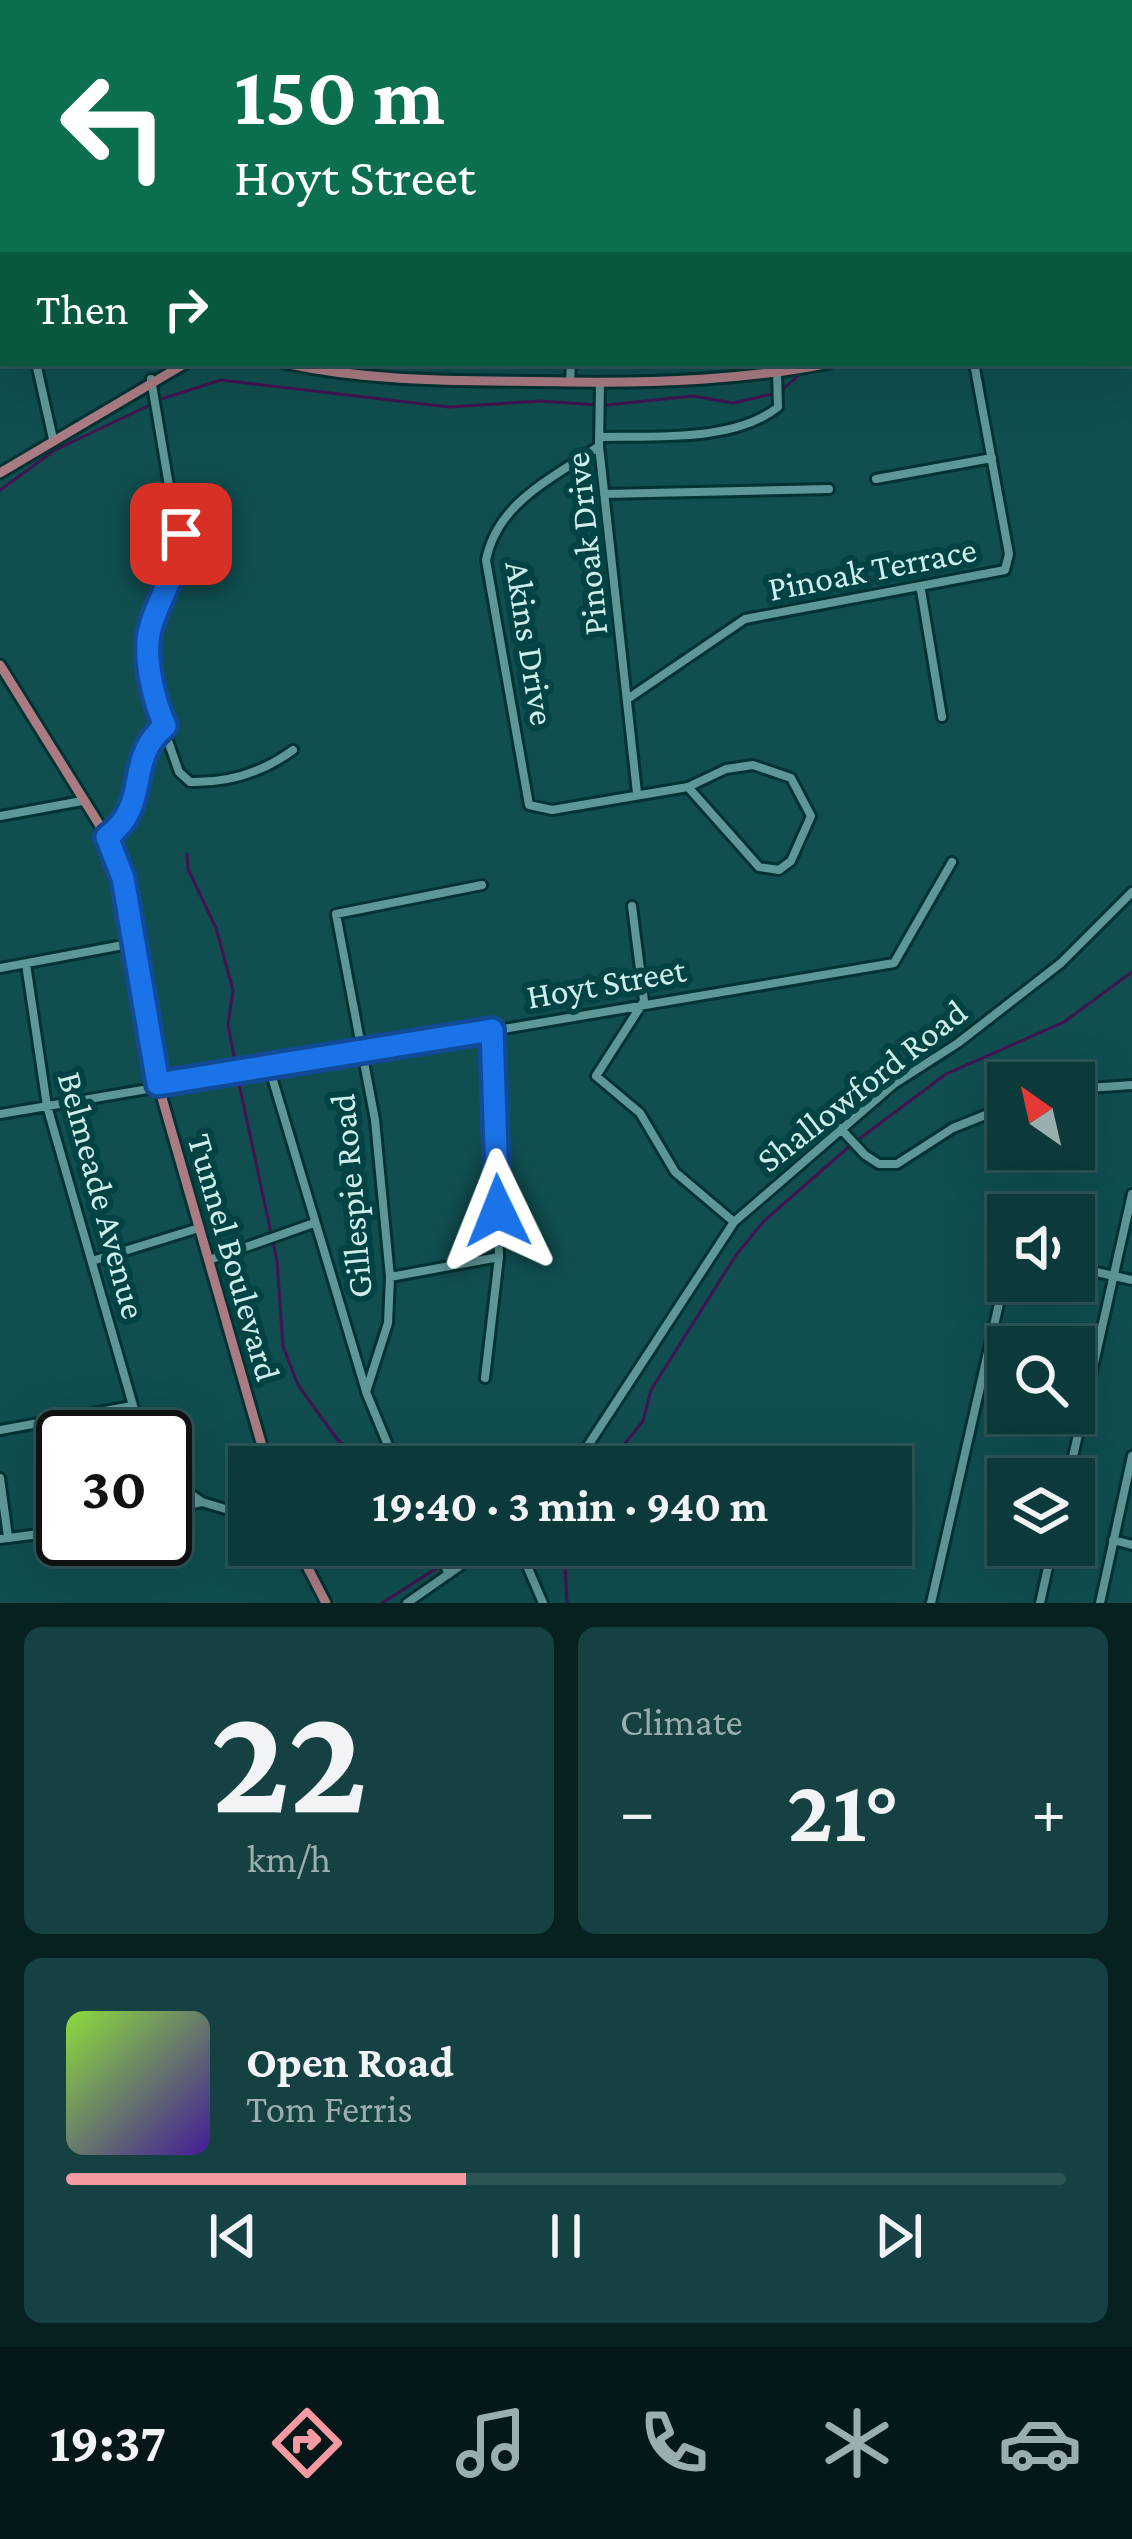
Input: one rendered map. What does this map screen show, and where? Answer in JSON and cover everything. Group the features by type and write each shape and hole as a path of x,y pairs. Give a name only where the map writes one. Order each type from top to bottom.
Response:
{"main road":[{"path":"0,473 179,366"},
{"path":"298,366 352,378 600,383 777,373 814,366"},
{"name":"Tunnel Boulevard","path":"0,664 107,837 123,878 158,1084 262,1446"},
{"path":"307,1566 326,1603"}],"street":[{"path":"37,366 53,440"},
{"path":"350,366 352,378"},
{"path":"570,382 571,366"},
{"path":"875,479 992,458 975,366"},
{"path":"600,441 760,422 778,407 777,373"},
{"path":"151,379 181,534 181,557 148,637 155,704 179,772 190,782 247,774 292,750"},
{"name":"Pinoak Drive","path":"600,383 604,494 637,793"},
{"name":"Akins Drive","path":"600,441 510,508 493,528 486,560 530,805 552,810 637,793"},
{"name":"Pinoak Terrace","path":"629,698 745,620 921,590 1005,570 1010,554 992,458"},
{"path":"604,494 829,489"},
{"path":"921,590 942,717"},
{"path":"107,837 134,808 142,755 165,726"},
{"path":"637,793 688,787 726,769 753,765 791,778 803,792 811,816 791,861 778,870 759,866 688,787"},
{"path":"0,816 82,801"},
{"name":"Hoyt Street","path":"0,1114 644,1001 894,963 952,862"},
{"name":"Gillespie Road","path":"366,1392 386,1334 390,1277 382,1177 336,914 482,885"},
{"name":"Shallowford Road","path":"588,1446 734,1222 840,1128 1061,963 1132,892"},
{"path":"632,906 644,1001 596,1076 640,1113 675,1172 734,1222"},
{"path":"0,968 136,943"},
{"name":"Belmeade Avenue","path":"26,964 47,1106 133,1410"},
{"path":"485,1378 499,1257 492,1030"},
{"path":"269,1067 366,1392 388,1446"},
{"path":"1095,1087 1132,1084"},
{"path":"840,1128 866,1156 879,1164 896,1164 953,1129 987,1115"},
{"path":"1073,1458 1132,1193"},
{"path":"209,1259 314,1223"},
{"path":"92,1261 200,1228"},
{"path":"390,1277 499,1257"},
{"path":"1095,1271 1132,1280"},
{"path":"932,1603 999,1302"},
{"path":"0,1430 132,1406"},
{"path":"1100,1603 1132,1456"},
{"path":"0,1478 4,1538 36,1534"},
{"path":"192,1495 228,1510"},
{"path":"192,1504 202,1502"},
{"path":"1113,1540 1132,1545"},
{"path":"445,1566 449,1574"},
{"path":"406,1603 460,1566"},
{"path":"527,1566 543,1603"},
{"path":"1040,1603 1048,1566"}],"waterway":[{"path":"782,390 799,375"},
{"path":"161,399 221,380 449,407 540,401 598,405"},
{"path":"607,405 693,396 733,403 772,394"},
{"path":"0,490 55,450 150,405"},
{"path":"187,854 188,869 216,928 233,990 228,1025 236,1067"},
{"path":"859,1139 946,1074 1064,1022 1132,972"},
{"path":"238,1079 277,1261 283,1346 298,1385 344,1446"},
{"path":"623,1446 643,1421 651,1390 736,1255 764,1221 852,1144"},
{"path":"382,1603 440,1566"},
{"path":"565,1566 567,1603"}],"route":[{"path":"181,534 181,557 148,637 155,704 165,726 142,755 134,808 107,837 123,878 158,1084 492,1030 498,1211"}]}
